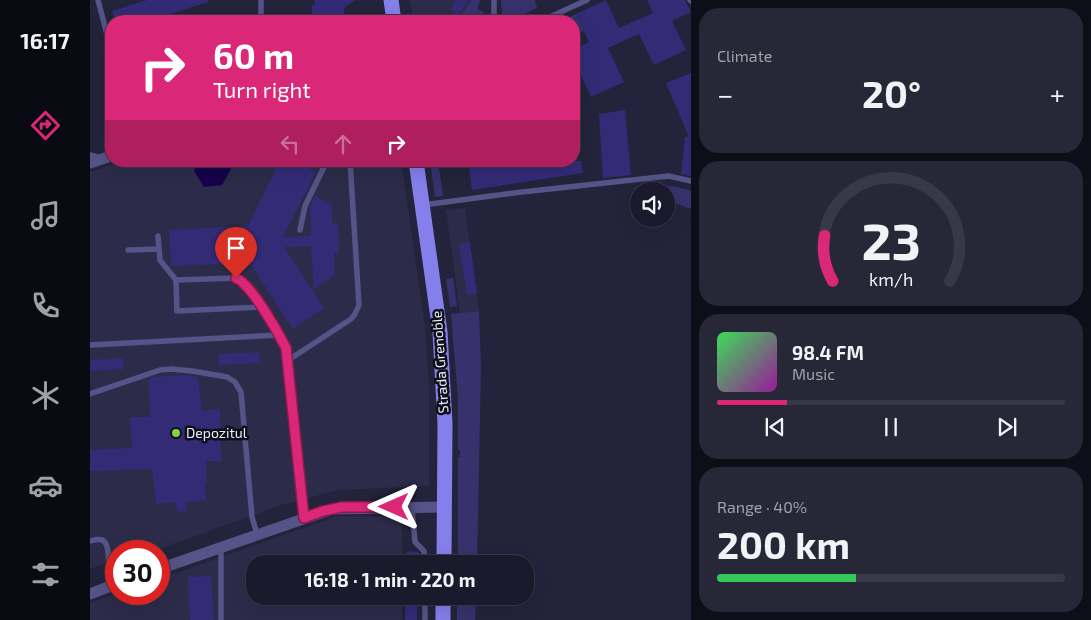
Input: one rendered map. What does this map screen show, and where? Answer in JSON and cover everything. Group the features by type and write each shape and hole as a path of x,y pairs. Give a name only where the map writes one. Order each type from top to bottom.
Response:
{"main road":[{"path":"391,0 393,15"},
{"name":"Strada Grenoble","path":"417,167 440,332 445,424 444,555"},
{"path":"443,605 443,620"}],"street":[{"path":"90,163 105,158"},
{"path":"170,565 323,511 342,507 444,507"},
{"path":"90,594 105,589"}],"lane":[{"path":"98,0 105,27"},
{"path":"261,0 261,15"},
{"path":"494,0 494,15"},
{"path":"554,15 587,0"},
{"path":"90,155 105,157"},
{"path":"300,230 305,206 324,167"},
{"path":"287,361 351,319 358,309 350,167"},
{"path":"423,205 669,176 691,181"},
{"path":"158,236 160,260 176,280 177,311 261,307"},
{"path":"128,250 159,249"},
{"path":"176,280 236,278 246,284 280,335 286,348 304,518"},
{"path":"90,345 280,335"},
{"path":"90,394 166,369 227,377 235,382 240,392 252,517 257,534"},
{"path":"412,507 414,542 424,551 424,555"},
{"path":"90,541 100,540 105,543"},
{"path":"221,547 221,620"},
{"path":"425,605 425,620"}],"shaded area":[{"path":"410,0 472,0 461,15 412,15"},
{"path":"472,0 480,0 477,9 484,12 483,15 461,15"},
{"path":"501,0 535,0 537,8 522,15 502,15"},
{"path":"580,22 584,31 580,33"},
{"path":"105,167 402,167 425,327 429,388 429,486 338,490 281,505 170,545 170,540 105,540 105,563 90,569 90,172"},
{"path":"196,167 230,167 231,169 222,185 204,187 194,171"},
{"path":"431,167 439,167 443,196 435,197"},
{"path":"675,186 691,191 691,209 675,203"},
{"path":"465,208 479,311 460,313 446,210"},
{"path":"453,278 457,306 450,307 446,279"},
{"path":"479,311 481,367 477,555 458,555 458,457 460,457 460,450 458,450 458,399 451,314"},
{"path":"337,516 402,517 402,555 246,555 246,605 402,605 402,620 90,620 90,603 105,598 105,605 170,605 170,575"},
{"path":"457,605 476,605 475,620 457,620"}],"building":[{"path":"147,0 208,0 208,2 167,15 113,15 112,11"},
{"path":"315,0 355,0 344,8 344,15 312,15 312,5 315,5"},
{"path":"457,0 469,0 458,15 450,9"},
{"path":"606,0 619,28 653,13 647,0 685,0 691,12 672,21 686,50 654,65 639,34 608,48 624,82 591,97 580,73 580,46 589,42 580,23 580,15 576,14"},
{"path":"691,73 691,176 681,174 685,137 689,137 666,83"},
{"path":"625,110 631,175 603,178 599,114"},
{"path":"581,161 583,173 472,190 469,167 580,167"},
{"path":"277,167 306,167 316,172 283,237 311,236 310,207 315,196 332,204 332,223 338,223 339,253 334,253 335,275 314,289 311,246 284,247 324,308 293,329 250,263 171,266 169,230 248,226"},
{"path":"470,242 477,294 467,295 459,244"},
{"path":"259,352 260,363 219,365 219,354"},
{"path":"123,358 124,369 90,371 90,360"},
{"name":"Depozitul","path":"185,375 198,377 202,411 220,409 221,461 206,461 206,500 186,502 187,511 177,512 176,502 156,504 152,469 90,471 90,450 132,448 130,417 150,417 149,379"},
{"path":"407,551 419,552 419,555 407,555"},
{"path":"211,576 214,620 190,620 188,577"},
{"path":"406,605 418,605 417,620 405,620"}],"place":[{"name":"Depozitul","path":"176,433"}],"route":[{"path":"236,278 246,284 280,335 286,348 304,518 342,507 394,507"}]}
